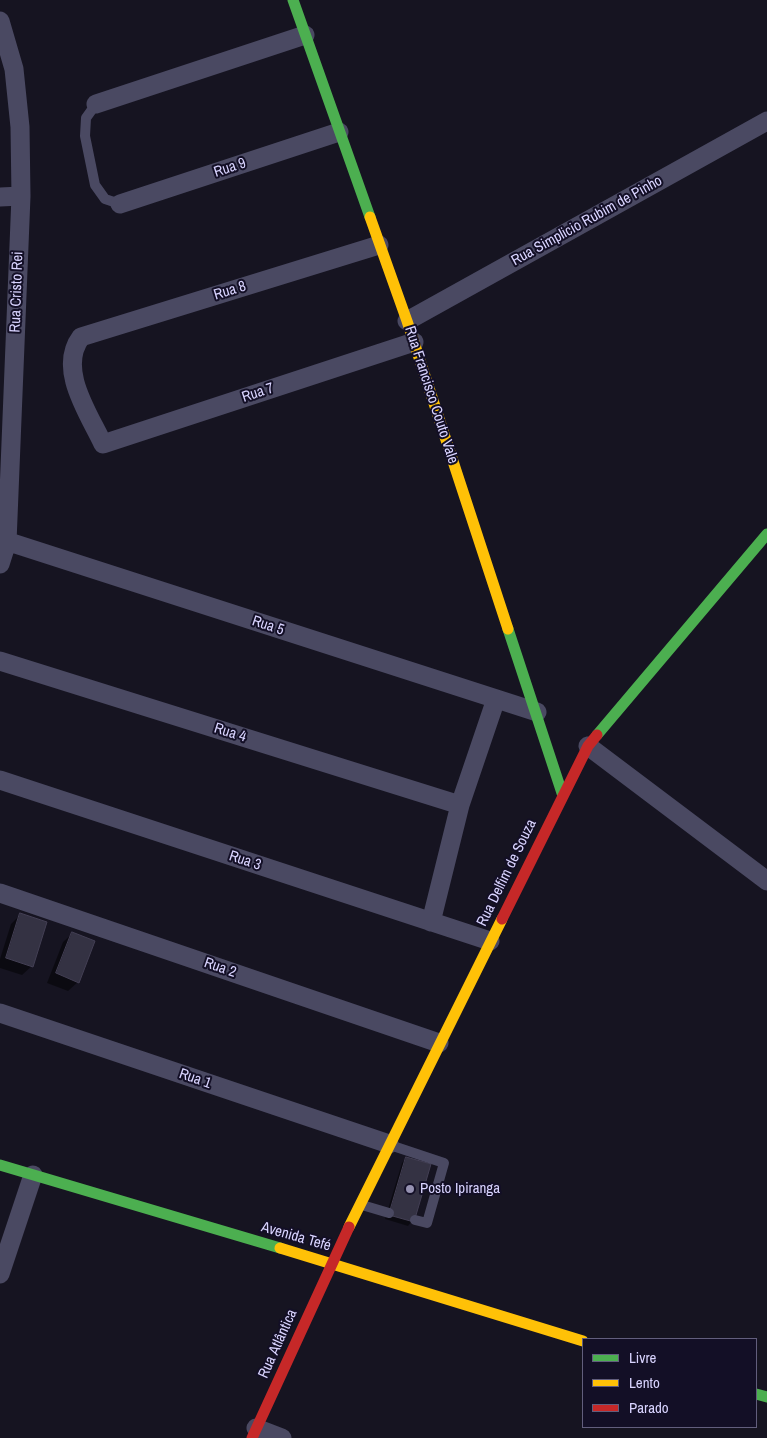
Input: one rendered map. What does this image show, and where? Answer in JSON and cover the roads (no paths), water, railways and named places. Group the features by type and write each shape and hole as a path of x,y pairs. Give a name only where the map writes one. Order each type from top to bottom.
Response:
{"street":[{"name":"Rua Francisco Couto Vale","path":"293,0 407,321 537,712 562,793"},
{"name":"Rua Cristo Rei","path":"0,21 7,70 20,127 21,196 8,302 3,541 0,564"},
{"path":"96,104 305,35"},
{"name":"Rua Simplicio Rubim de Pinho","path":"407,321 767,122"},
{"name":"Rua 9","path":"120,204 339,132"},
{"path":"0,198 21,196"},
{"name":"Rua 8","path":"103,444 80,396 72,370 73,348 81,337 379,245"},
{"name":"Rua 7","path":"103,444 414,342"},
{"name":"Rua Delfim de Souza","path":"331,1263 562,793 588,746 767,534"},
{"name":"Rua 5","path":"3,541 537,712"},
{"name":"Rua 4","path":"0,661 460,805"},
{"path":"431,922 460,805 496,699"},
{"path":"588,746 767,881"},
{"name":"Rua 3","path":"0,780 490,941"},
{"name":"Rua 2","path":"0,893 439,1044"},
{"name":"Rua 1","path":"0,1013 389,1144"},
{"name":"Avenida Tefé","path":"0,1165 331,1263 582,1341"},
{"path":"0,1274 33,1175"},
{"name":"Rua Atlântica","path":"254,1433 331,1263"},
{"path":"254,1433 282,1438"}],"lane":[{"path":"96,104 86,118 85,136 95,185 105,199 120,204"},
{"path":"389,1144 444,1164 427,1223 414,1220"},
{"path":"360,1204 390,1213"}],"place":[{"name":"Posto Ipiranga","path":"410,1189"}]}
